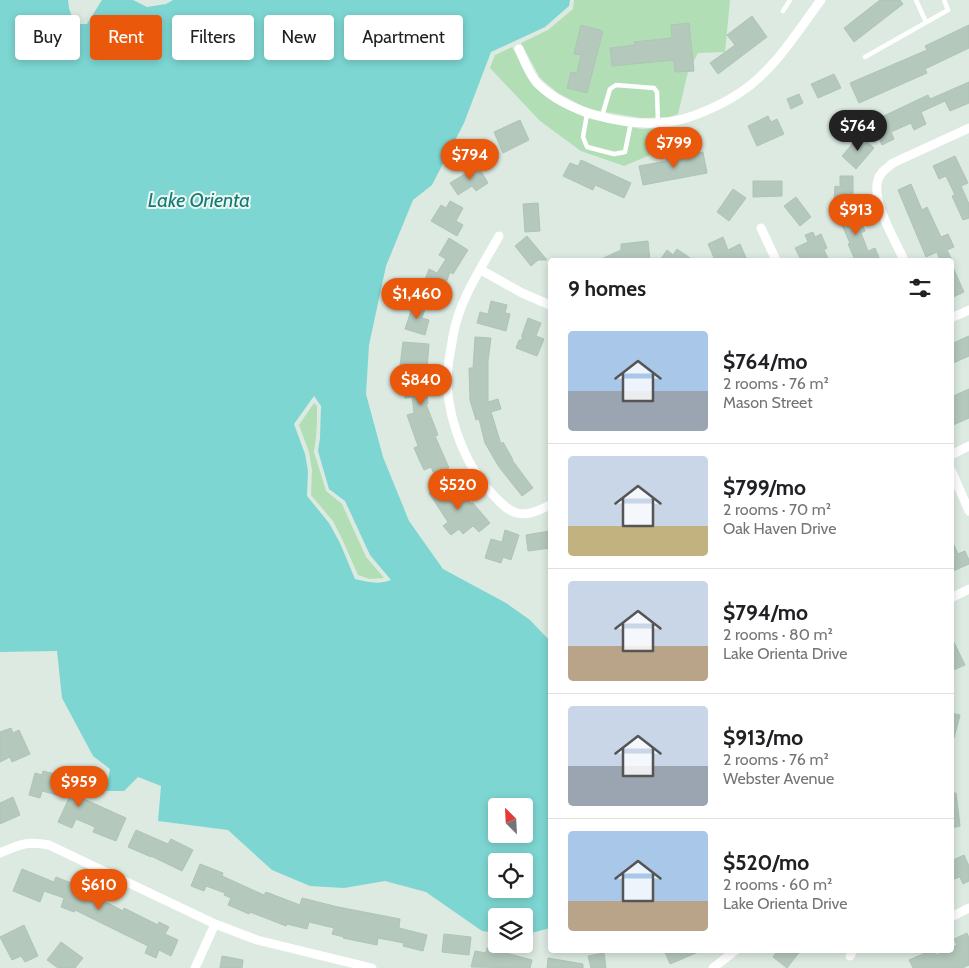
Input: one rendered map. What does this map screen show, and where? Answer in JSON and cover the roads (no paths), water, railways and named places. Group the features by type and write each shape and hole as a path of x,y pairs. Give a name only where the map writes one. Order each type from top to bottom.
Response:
{"street":[{"path":"519,49 536,82 556,97 587,114 641,123 670,122 708,110 739,94 778,59 821,0"},
{"path":"903,258 879,205 876,191 878,179 883,170 893,163 968,131"},
{"path":"761,228 775,258"},
{"path":"499,236 460,311 453,334 447,383 452,415 466,458 486,489 506,508 516,513 527,514 548,506"},
{"path":"481,270 548,305"},
{"path":"954,317 969,310"},
{"path":"954,454 969,446"},
{"path":"954,477 969,511"},
{"path":"954,597 969,590"},
{"path":"0,853 32,842 49,845 215,924 256,940 372,968"},
{"path":"954,915 969,908"},
{"path":"195,968 215,924"},
{"path":"713,968 732,953"}],"lane":[{"path":"783,10 790,0"},
{"path":"916,0 926,22"},
{"path":"865,57 948,10 944,0"},
{"path":"602,116 610,89 616,85 654,88 657,92 658,123"},
{"path":"587,114 583,136 587,147 614,154 625,152 631,122"}],"water":[{"name":"Lake Orienta","path":"0,0 68,0 71,15 15,15 15,60 80,60 80,24 87,24 90,19 90,60 162,60 162,15 93,15 102,0 133,0 147,7 166,4 173,0 570,0 569,6 545,27 491,52 464,123 432,185 413,200 386,266 369,345 366,394 383,457 409,521 443,569 506,603 530,620 548,639 548,929 533,933 533,908 488,908 488,932 482,931 426,892 385,881 344,888 310,886 272,870 228,830 158,821 161,786 138,777 124,791 106,791 110,769 93,756 62,698 57,651 0,652","holes":["314,396 321,406 318,451 329,489 345,501 370,555 391,580 387,582 378,583 355,579 340,543 329,523 307,496 308,471 305,454 294,424"]}]}
